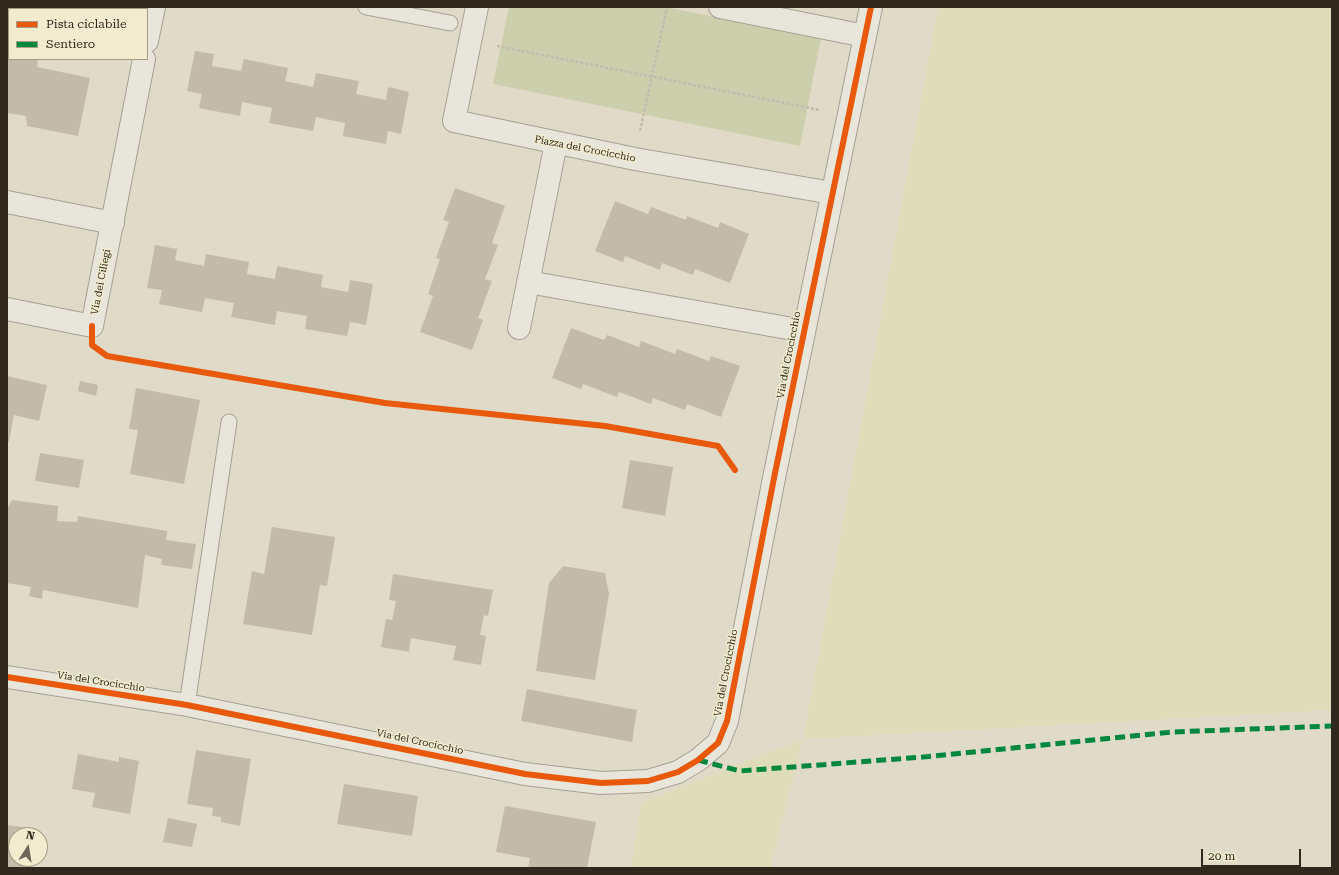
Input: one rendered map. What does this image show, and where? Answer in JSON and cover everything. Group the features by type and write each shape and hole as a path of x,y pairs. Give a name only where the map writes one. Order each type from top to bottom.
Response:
{"street":[{"path":"148,36 154,7"},
{"name":"Piazza del Crocicchio","path":"477,7 469,40 454,121 635,159 832,193"},
{"path":"720,7 865,36"},
{"name":"Via del Crocicchio","path":"7,677 187,705 525,774 601,783 648,781 678,772 698,760 718,743 727,721 804,331 871,7"},
{"name":"Via dei Ciliegi","path":"7,309 92,326 144,60"},
{"path":"519,328 556,143"},
{"path":"7,202 112,223"},
{"name":"Via del Crocicchio","path":"528,282 804,331"}],"lane":[{"path":"366,7 450,23"},
{"path":"187,705 229,422"}],"path":[{"path":"635,159 667,7"},
{"path":"469,40 848,116"}],"shaded area":[{"path":"938,7 1332,7 1332,710 803,739"},
{"path":"803,739 771,868 631,868 641,803"}],"green space":[{"path":"509,7 665,7 821,38 800,146 493,84"}],"building":[{"path":"7,47 8,60 38,60 37,67 90,78 78,136 27,126 26,116 7,113"},
{"path":"195,51 214,54 212,66 241,71 244,59 288,68 285,81 313,87 316,73 359,81 356,94 386,100 388,87 409,92 401,134 388,131 386,144 343,136 345,123 316,117 313,131 269,123 272,108 242,102 240,116 199,108 202,94 187,91"},
{"path":"455,188 505,206 492,243 498,245 485,279 492,281 478,318 483,320 472,350 420,332 433,296 428,294 440,259 436,258 449,222 443,220"},
{"path":"615,201 648,214 651,207 686,220 687,216 718,228 720,222 749,234 730,283 695,269 693,275 662,263 660,270 625,256 623,262 595,251"},
{"path":"155,245 177,249 175,260 204,266 206,254 249,262 247,274 275,279 277,266 323,275 321,287 348,292 350,280 373,284 366,325 350,322 347,336 305,329 307,316 277,311 275,325 231,317 234,303 205,298 202,312 159,304 162,290 147,288"},
{"path":"571,328 604,340 607,335 639,347 641,341 675,354 677,349 709,361 711,356 740,366 721,417 687,404 685,410 653,398 651,404 619,392 617,397 583,384 581,389 552,378"},
{"path":"7,376 47,385 39,421 14,415 9,442 7,441"},
{"path":"80,381 98,385 96,396 78,391"},
{"path":"136,388 200,400 184,484 130,474 138,430 129,429"},
{"path":"40,453 84,460 79,488 35,481"},
{"path":"630,460 673,467 665,516 622,508"},
{"path":"12,500 58,506 57,521 77,522 78,516 167,531 166,540 196,544 192,569 161,565 162,559 145,555 138,608 43,590 42,599 29,596 31,587 7,583 7,509"},
{"path":"272,527 335,537 327,586 320,585 312,635 243,624 252,571 264,574"},
{"path":"563,566 605,573 609,594 595,680 536,671 549,583"},
{"path":"393,574 493,590 488,616 484,615 480,635 486,636 481,665 453,660 456,646 411,638 409,652 381,647 386,619 392,620 396,601 389,600"},
{"path":"527,689 637,710 632,742 521,721"},
{"path":"196,750 251,759 240,826 221,822 221,817 212,816 213,808 187,804"},
{"path":"78,754 119,762 119,757 139,761 130,814 92,807 95,793 72,789"},
{"path":"344,784 418,796 412,836 337,824"},
{"path":"505,806 596,822 587,868 528,868 530,858 496,852"},
{"path":"168,818 197,824 192,847 163,842"},
{"path":"7,825 22,827 8,827 8,867 30,868 7,868"}],"marked path":[{"path":"698,760 740,771 923,757 1172,732 1332,726"}],"cycle path":[{"path":"7,677 187,705 525,774 601,783 648,781 678,772 698,760 718,743 727,721 774,478 871,7"},
{"path":"92,326 92,345 107,356 385,403 605,426 718,446 735,470"}]}
